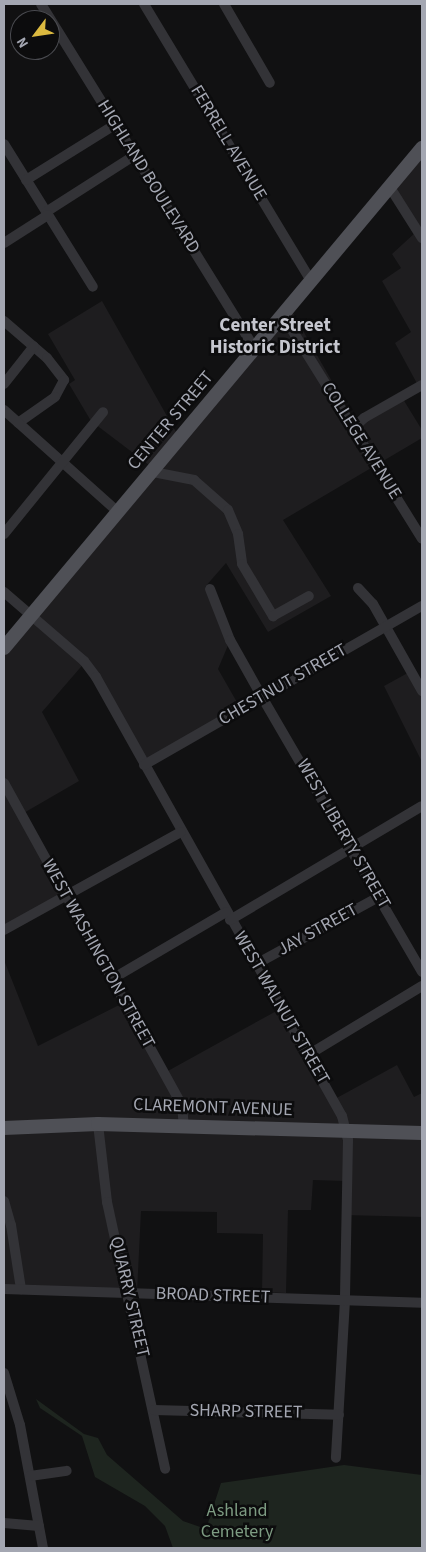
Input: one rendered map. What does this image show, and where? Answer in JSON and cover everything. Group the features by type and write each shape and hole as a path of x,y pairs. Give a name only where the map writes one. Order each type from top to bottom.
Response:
{"main road":[{"name":"CENTER STREET","path":"4,648 284,317 391,189 422,148"},
{"name":"CLAREMONT AVENUE","path":"4,1128 98,1124 422,1133"}],"street":[{"name":"HIGHLAND BOULEVARD","path":"42,4 255,349"},
{"name":"FERRELL AVENUE","path":"144,4 312,282"},
{"path":"224,4 270,83"},
{"path":"26,180 116,124"},
{"path":"4,144 93,287"},
{"path":"4,243 135,155"},
{"path":"391,189 422,238"},
{"name":"COLLEGE AVENUE","path":"284,317 422,539"},
{"path":"4,321 34,346 57,369 64,383 55,397 18,423"},
{"path":"4,384 34,346"},
{"path":"353,428 364,418 422,385"},
{"path":"4,410 119,513"},
{"path":"4,534 103,412"},
{"path":"153,472 194,480 228,510 238,534 242,564 273,616 309,596"},
{"path":"358,588 369,599 422,691"},
{"name":"WEST LIBERTY STREET","path":"210,589 230,640 380,896 422,972"},
{"name":"WEST WALNUT STREET","path":"4,592 84,660 308,1055 346,1131 345,1300 336,1458"},
{"name":"CHESTNUT STREET","path":"144,765 384,626 422,606"},
{"name":"WEST WASHINGTON STREET","path":"4,783 64,896 182,1105 184,1126"},
{"path":"112,979 352,848 422,806"},
{"path":"4,930 180,832"},
{"name":"JAY STREET","path":"256,964 380,896"},
{"path":"308,1055 422,986"},
{"name":"QUARRY STREET","path":"98,1124 107,1202 154,1410 165,1469"},
{"path":"4,1201 11,1225 21,1290"},
{"name":"BROAD STREET","path":"4,1289 422,1302"},
{"path":"4,1373 15,1403 43,1548"},
{"name":"SHARP STREET","path":"154,1410 338,1415"},
{"path":"30,1476 67,1471"},
{"path":"4,1523 39,1526"}],"shaded area":[{"path":"422,148 422,387 420,389 395,343 411,332 382,281 401,268 392,254 416,232 391,189"},
{"path":"102,301 176,432 286,301 357,425 403,399 422,430 422,438 283,520 331,596 268,632 226,563 205,587 229,643 218,669 242,711 144,767 86,661 42,712 79,781 22,814 66,894 4,929 4,639 149,465 91,421 69,384 75,380 48,334"},
{"path":"415,669 422,683 422,762 384,686"},
{"path":"4,960 38,1046 127,1001 166,1072 280,1009 333,1100 397,1065 414,1097 422,1093 422,1217 344,1215 345,1181 313,1180 311,1210 288,1210 286,1293 262,1292 263,1234 217,1233 217,1212 141,1211 137,1293 4,1291"}],"green space":[{"name":"Ashland Cemetery","path":"36,1399 84,1434 98,1438 107,1455 183,1521 206,1529 221,1483 344,1465 422,1475 422,1548 173,1548 165,1526 145,1506 95,1477 82,1436 40,1408"}],"district":[{"name":"Center Street Historic District","path":"275,337"}]}
